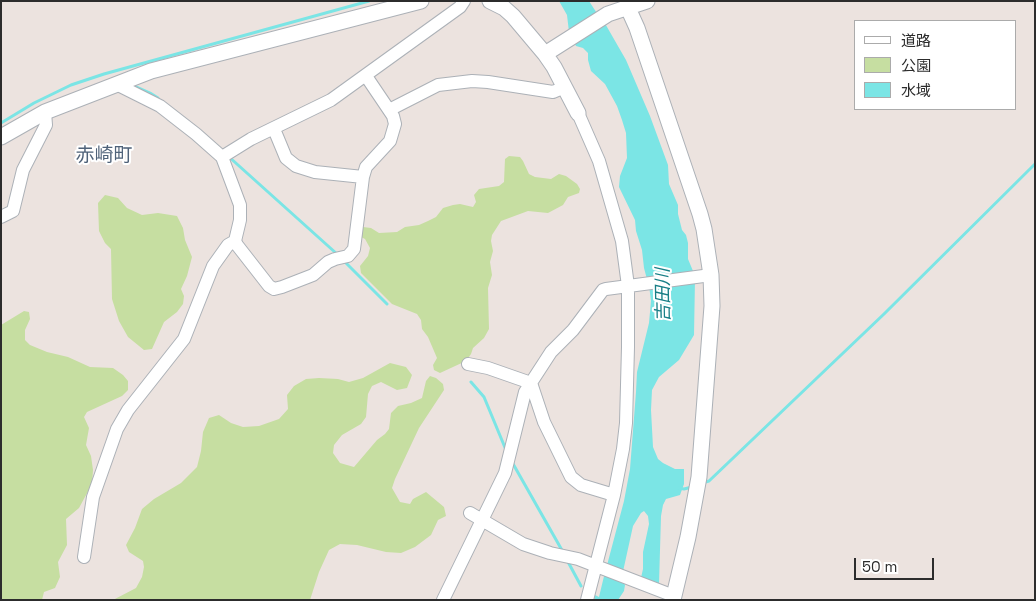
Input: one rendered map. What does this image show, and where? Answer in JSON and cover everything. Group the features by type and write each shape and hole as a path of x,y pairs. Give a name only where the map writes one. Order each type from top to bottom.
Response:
{"street":[{"path":"1,137 45,112 151,71 420,1"},
{"path":"227,154 331,100 460,7 464,1"},
{"path":"490,1 504,8 548,51 578,113 598,162 622,241 630,286 626,422 623,449 598,568 587,600"},
{"path":"548,51 608,14 647,1"},
{"path":"470,513 523,544 565,556 671,596 688,537 699,476 712,306 707,276 704,229 700,214 637,28 628,8"},
{"path":"235,241 269,286 274,289 313,275 328,262 342,257 354,249 363,177 366,167 386,146 392,135 395,121 366,76"},
{"path":"389,110 438,86 472,81 553,92 565,87"},
{"path":"84,557 93,497 117,429 128,410 184,340 213,266 228,245 235,241 240,220 240,205 227,154 196,134 160,106 116,84"},
{"path":"1,217 13,211 23,170 46,125 45,112"},
{"path":"274,129 286,158 296,166 315,172 363,177"},
{"path":"443,600 505,473 525,392 551,352 573,330 603,290 610,287 707,276"},
{"path":"468,364 488,368 531,383"},
{"path":"531,383 548,429 571,477 581,485 614,495"}],"green space":[{"path":"509,156 520,157 529,174 535,177 551,179 559,174 566,176 577,184 580,189 579,193 568,197 563,205 548,213 528,211 501,221 492,235 491,241 493,251 490,262 492,275 488,288 489,329 484,338 473,348 466,361 440,373 434,370 433,365 437,358 428,337 422,329 421,320 417,314 392,304 361,273 360,266 368,256 370,248 365,239 361,237 359,229 363,227 371,228 379,233 397,232 405,227 419,225 436,217 443,208 460,204 473,207 476,202 474,195 479,189 499,186 504,182 505,159"},
{"path":"105,195 118,198 127,208 142,215 158,213 177,216 183,228 185,240 192,257 181,289 184,296 183,304 177,312 164,322 152,349 144,350 128,337 119,321 112,299 111,249 105,243 99,231 98,203"},
{"path":"24,311 29,312 30,319 25,330 25,340 30,345 47,352 68,357 90,367 113,368 128,381 128,390 122,396 87,412 84,417 89,428 86,445 91,456 92,484 79,508 66,519 67,545 58,562 60,577 55,588 44,592 42,600 1,600 1,325"},
{"path":"390,363 406,367 412,375 407,388 397,390 381,382 372,386 368,394 366,417 361,424 342,435 334,445 333,453 340,463 354,467 389,429 391,413 398,406 422,398 426,381 430,376 436,378 443,384 444,390 419,428 392,488 400,502 410,504 413,499 426,492 444,507 446,516 438,520 431,535 415,547 401,553 340,544 329,550 319,572 310,600 113,600 136,588 142,577 143,561 129,552 126,545 142,509 154,499 181,483 197,467 203,432 209,418 219,415 231,423 243,427 259,426 279,419 288,409 287,395 294,386 306,379 338,379 349,382 363,378"}],"water":[{"path":"559,1 589,1 600,18 569,32 567,15"},
{"path":"603,20 626,60 668,165 669,184 678,205 682,230 686,235 688,243 688,259 693,271 648,283 635,220 619,187 620,176 627,158 626,133 622,120 605,84 591,71 588,53 583,48 576,46 572,39"},
{"name":"吉田川","path":"695,279 694,335 679,360 659,377 652,390 653,447 658,459 663,463 675,469 684,469 684,484 680,495 666,499 663,505 659,584 640,582 643,569 643,552 649,524 648,516 644,511 633,526 622,576 606,569 624,501 630,469 637,372 649,323 651,301 649,285"},
{"path":"605,572 622,579 625,585 624,591 618,600 594,600 595,595 599,597"}],"waterway":[{"path":"1,123 34,103 71,85 104,74 369,1"},
{"path":"132,85 158,98"},
{"path":"228,156 337,254"},
{"path":"702,483 709,481 884,314 1035,164"},
{"path":"343,260 387,304"},
{"path":"471,382 484,397 506,450"},
{"path":"512,462 563,552"},
{"path":"678,488 692,487"},
{"path":"567,560 581,586"}],"district":[{"name":"赤崎町","path":"104,156"}]}
